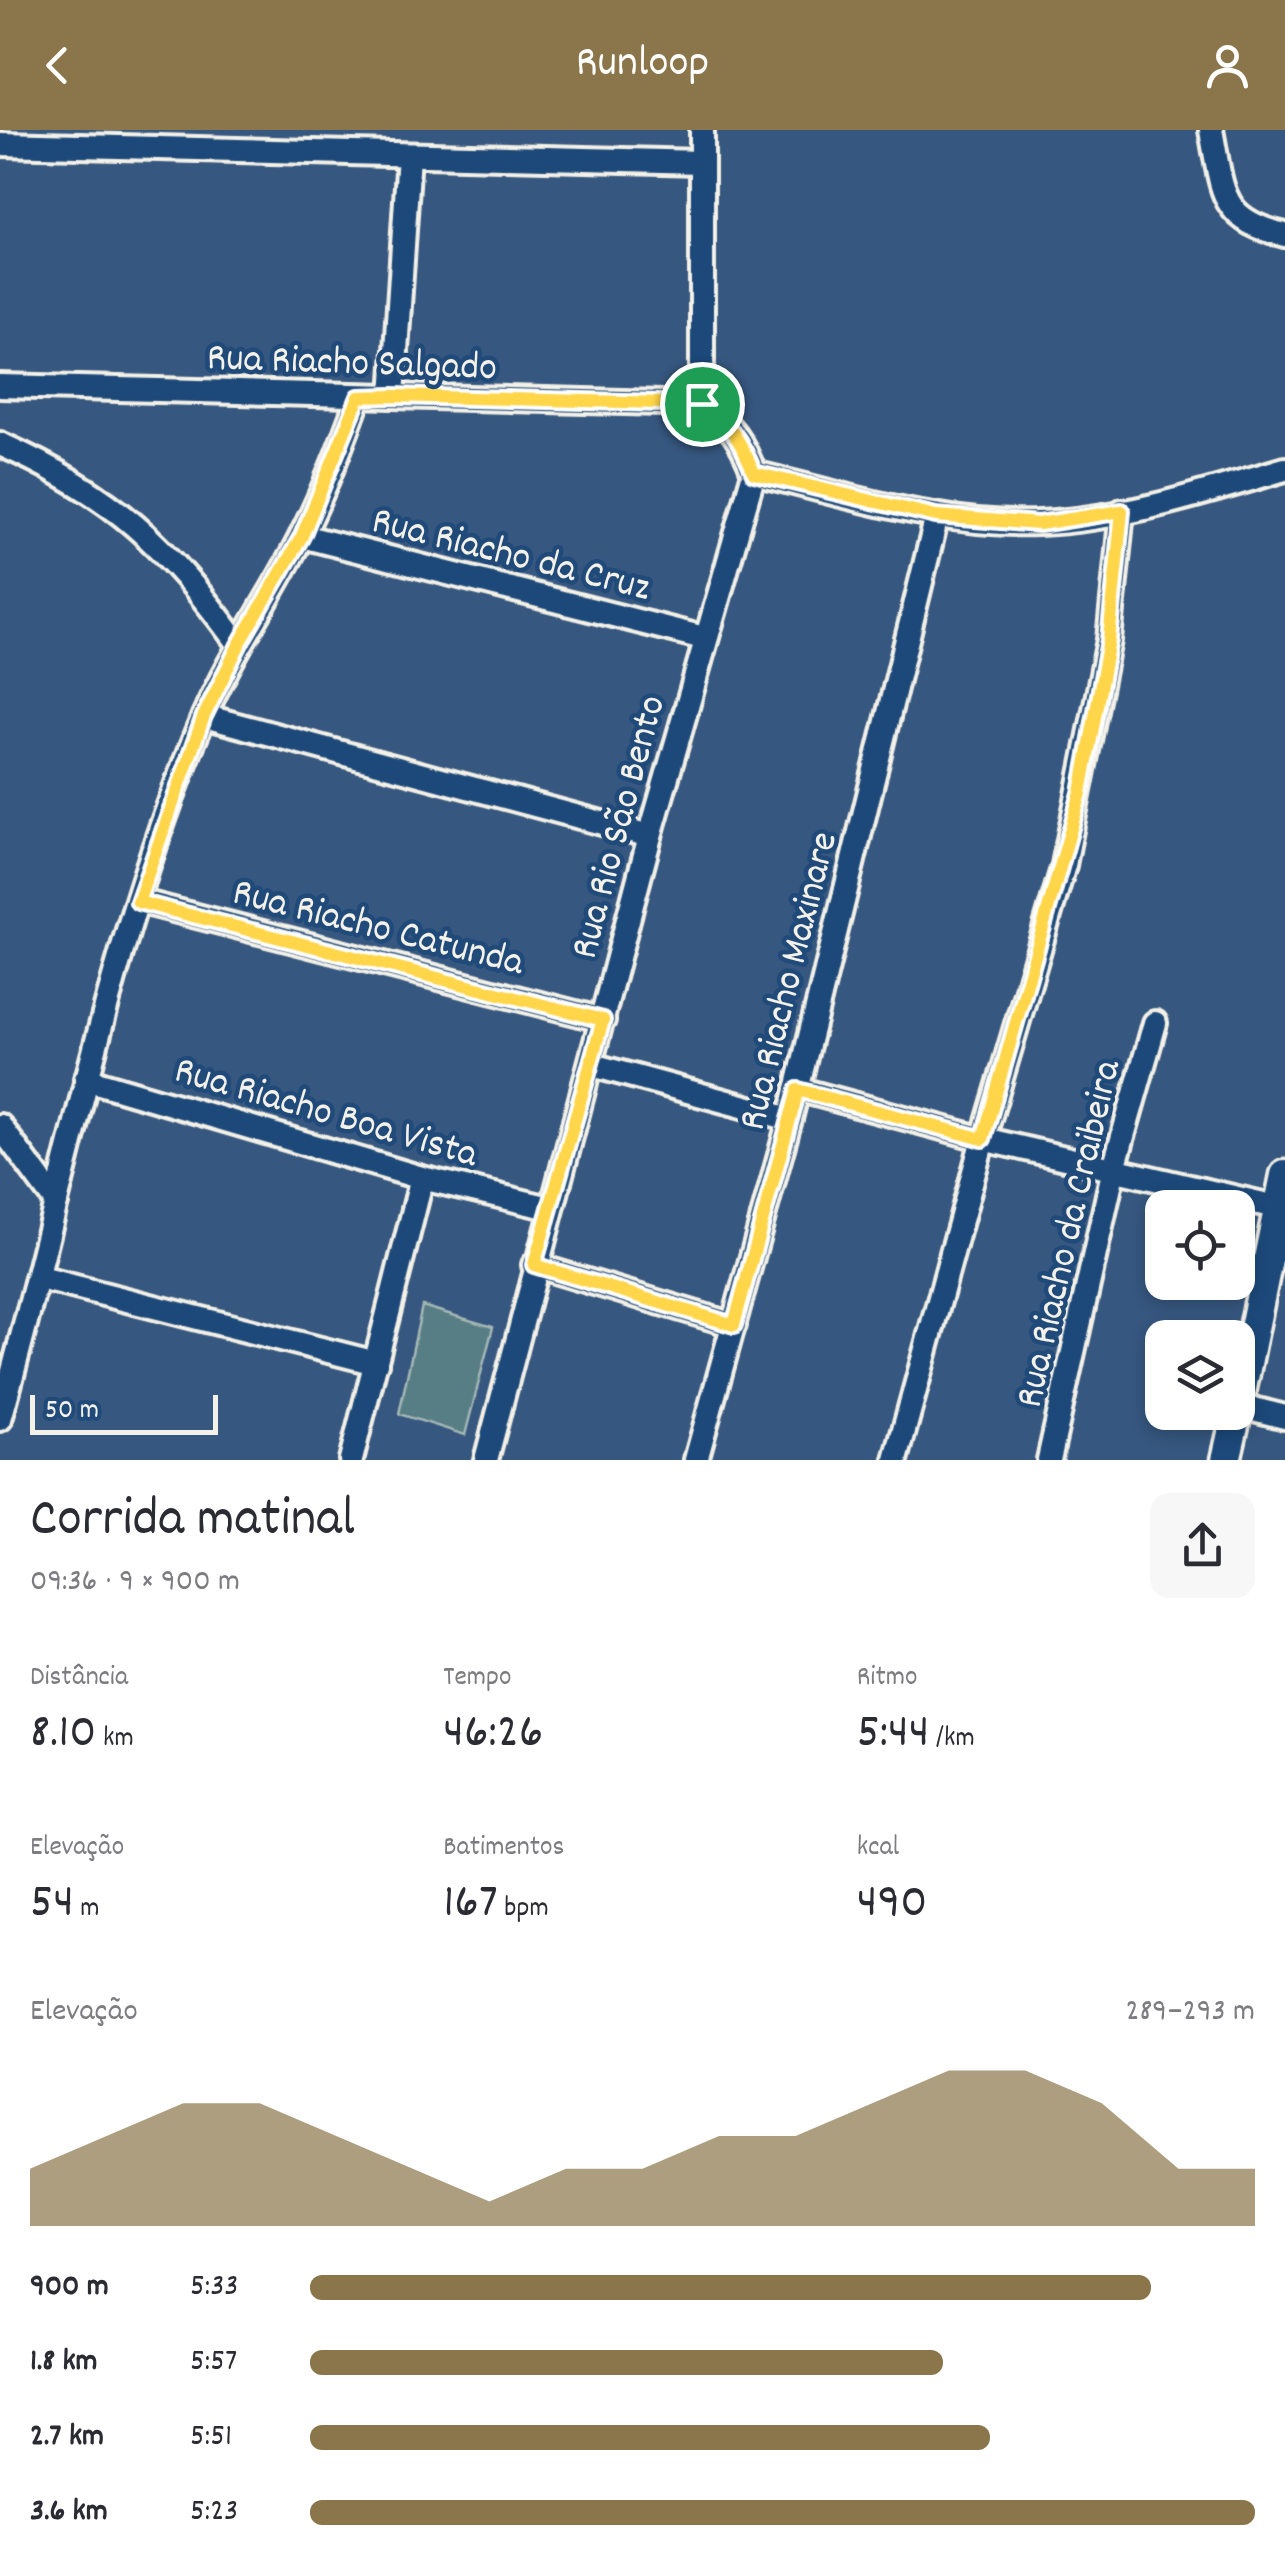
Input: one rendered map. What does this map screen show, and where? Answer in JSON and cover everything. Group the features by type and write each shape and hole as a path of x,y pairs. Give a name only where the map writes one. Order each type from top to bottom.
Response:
{"street":[{"path":"702,130 702,404 726,421 740,439 754,473 936,516 1039,524 1122,511 1285,469"},
{"path":"1212,130 1224,197 1237,217 1257,229 1285,235"},
{"path":"0,144 306,141 409,155 700,162"},
{"path":"393,396 409,155"},
{"name":"Rua Riacho Salgado","path":"0,386 702,404"},
{"path":"0,1419 40,1278 109,984 204,716 239,645 302,536 359,397"},
{"path":"0,444 50,466 142,528 185,571 239,645"},
{"name":"Rua Rio São Bento","path":"486,1460 534,1265 592,1065 650,836 754,473"},
{"path":"896,1460 1081,793 1109,640 1122,511"},
{"name":"Rua Riacho Maxinare","path":"696,1460 798,1090 936,516"},
{"name":"Rua Riacho da Cruz","path":"302,536 704,638"},
{"path":"204,716 650,836"},
{"name":"Rua Riacho Catunda","path":"138,902 603,1020"},
{"name":"Rua Riacho da Craibeira","path":"1050,1460 1114,1168 1154,1023"},
{"path":"592,1065 790,1118"},
{"name":"Rua Riacho Boa Vista","path":"86,1079 422,1178 550,1208"},
{"path":"798,1090 983,1139 1282,1208"},
{"path":"0,1126 56,1202"},
{"path":"1255,1328 1282,1208 1285,1175"},
{"path":"351,1460 422,1178"},
{"path":"534,1265 734,1325"},
{"path":"40,1278 376,1362"},
{"path":"1255,1412 1285,1418"},
{"path":"1226,1460 1232,1430"}],"green space":[{"path":"422,1306 493,1327 465,1435 399,1414"}],"route":[{"path":"359,397 702,404 726,421 740,439 754,473 936,516 1039,524 1122,511 1109,640 1081,793 1064,865 983,1139 798,1090 734,1325 534,1265 603,1020 138,902 204,716 239,645 302,536 359,397"}]}
